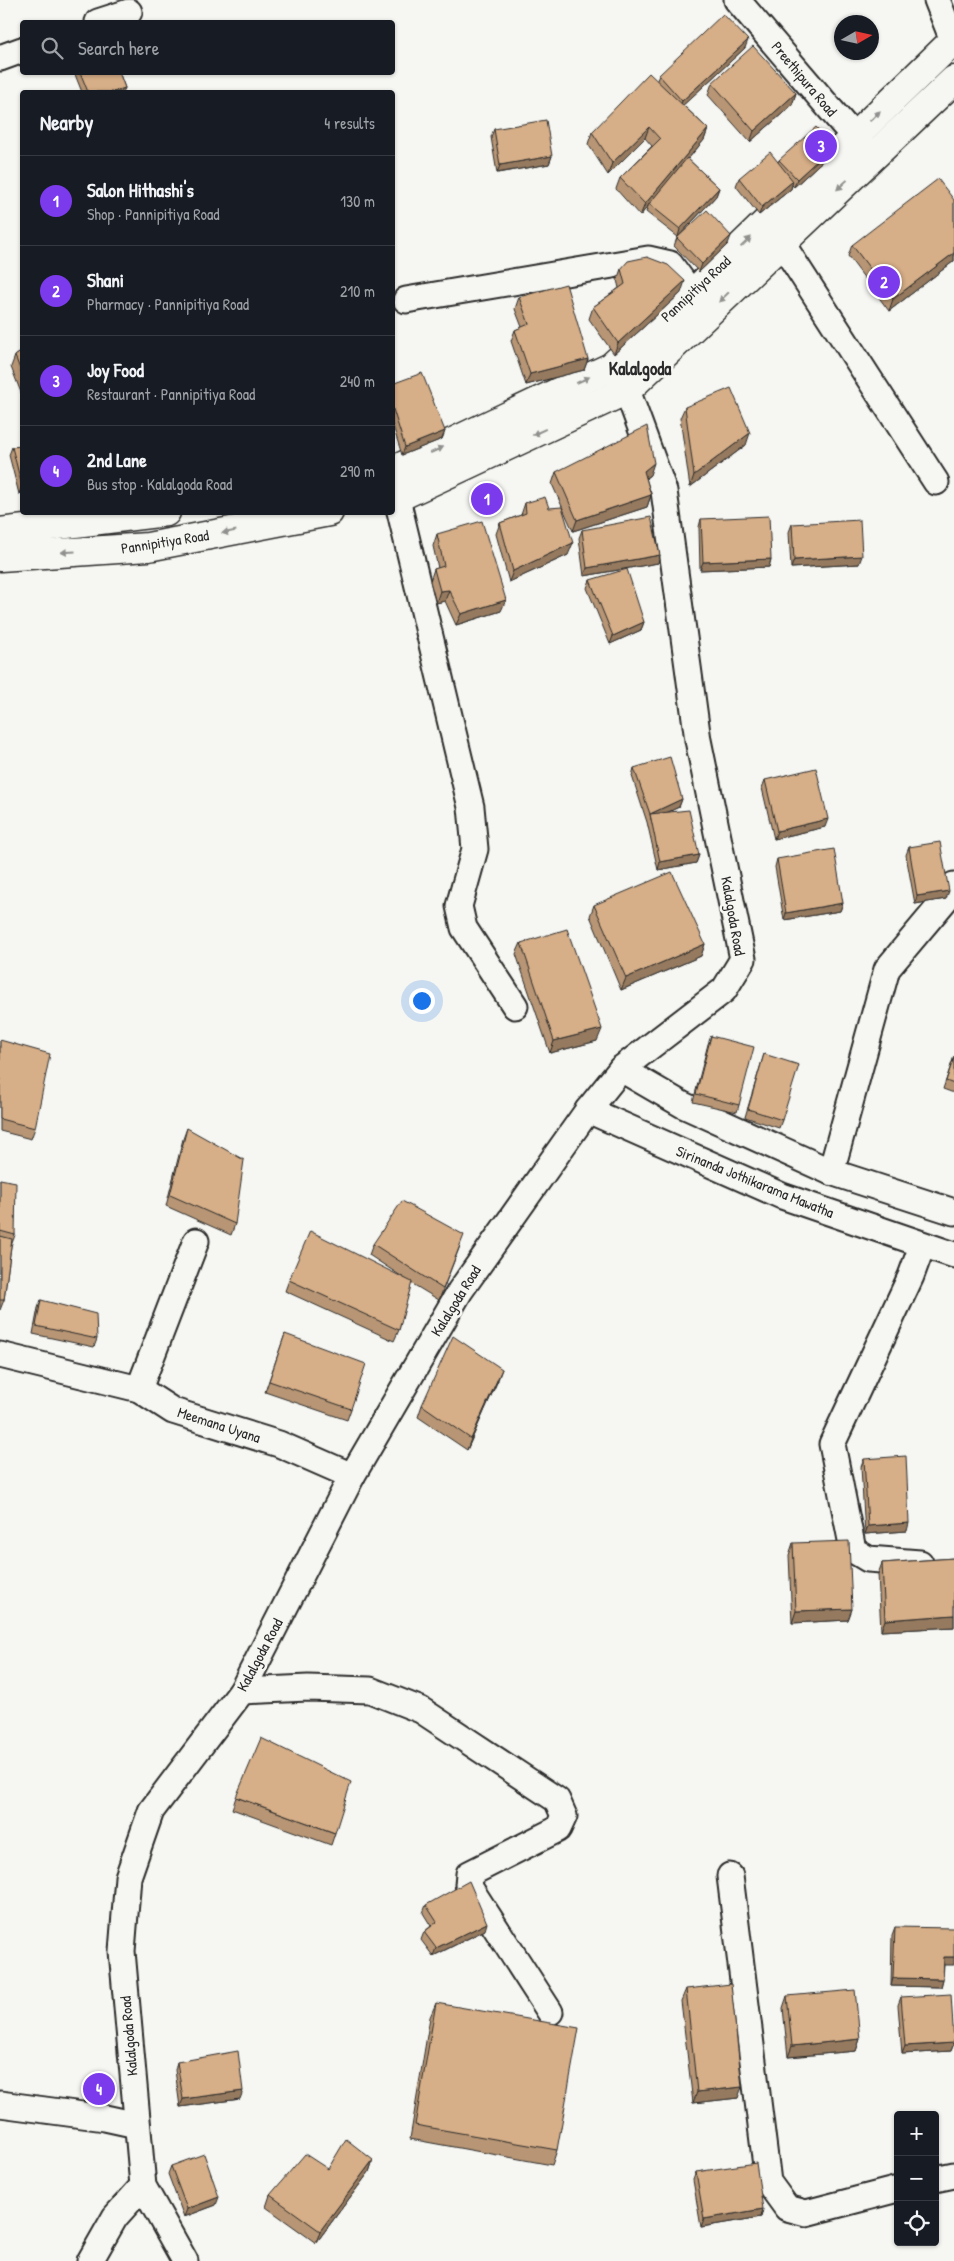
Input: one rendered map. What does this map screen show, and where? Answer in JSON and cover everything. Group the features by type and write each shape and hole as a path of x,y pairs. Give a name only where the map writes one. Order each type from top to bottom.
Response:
{"main road":[{"name":"Pannipitiya Road","path":"395,470 611,367 692,294 954,41"},
{"name":"Pannipitiya Road","path":"395,500 627,390 954,80"},
{"name":"Pannipitiya Road","path":"0,532 140,515"},
{"name":"Pannipitiya Road","path":"0,557 148,547 313,515"}],"street":[{"name":"Preethipura Road","path":"737,0 872,157"},
{"path":"937,0 954,41"},
{"path":"104,20 129,12"},
{"path":"0,58 20,51"},
{"path":"781,242 936,482"},
{"path":"406,300 648,259 670,264 692,294"},
{"name":"Kalalgoda Road","path":"185,2261 143,2186 122,1951 128,1877 151,1811 242,1691 352,1476 460,1291 588,1110 621,1069 724,990 743,959 698,740 664,491 627,390 611,367"},
{"path":"395,500 471,807 475,849 458,906 464,928 515,1006"},
{"path":"831,1172 888,969 950,894 954,884"},
{"path":"621,1069 683,1105 831,1172 954,1212"},
{"name":"Sirinanda Jothikarama Mawatha","path":"588,1110 782,1196 922,1246 954,1255"},
{"path":"139,1389 196,1241"},
{"path":"920,1563 868,1559 853,1550 832,1444 911,1276 922,1246"},
{"name":"Meemana Uyana","path":"0,1355 139,1389 173,1411 279,1444 352,1476"},
{"path":"242,1691 308,1688 370,1690 421,1710 557,1800 564,1816 558,1829 469,1874 468,1885 550,2012"},
{"path":"730,1876 768,2182 787,2208 806,2213 894,2190"},
{"path":"0,2104 105,2118 137,2125"},
{"path":"939,2179 954,2175"},
{"path":"90,2261 115,2217 143,2186"}],"building":[{"path":"723,14 748,40 682,101 659,75"},
{"path":"753,46 796,93 754,131 712,83"},
{"path":"649,73 708,129 645,204 620,178 660,139 649,127 612,163 592,132"},
{"path":"81,75 120,75 125,88 118,90 87,90"},
{"path":"546,120 552,156 500,165 494,129"},
{"path":"816,127 833,146 797,179 779,160"},
{"path":"770,152 793,181 762,207 739,178"},
{"path":"687,158 719,188 680,229 649,204"},
{"path":"938,179 954,200 954,253 893,299 852,245"},
{"path":"707,210 731,236 702,264 677,238"},
{"path":"647,257 668,265 685,281 618,343 593,307 625,284 621,269 628,261"},
{"path":"566,284 588,359 530,374 515,330 529,324 519,297"},
{"path":"20,352 20,369 15,356"},
{"path":"422,373 445,431 405,447 395,415 395,383"},
{"path":"731,388 750,433 694,475 685,407"},
{"path":"647,426 654,463 644,471 651,495 577,520 556,472"},
{"path":"20,446 20,478 12,447"},
{"path":"545,497 549,508 562,507 573,543 513,571 500,523 526,513 525,503"},
{"path":"769,516 771,559 703,562 701,519"},
{"path":"651,517 660,555 587,568 582,530"},
{"path":"860,520 862,556 794,560 792,524"},
{"path":"482,521 506,600 461,614 449,590 440,591 434,569 444,566 437,534"},
{"path":"627,569 644,622 613,636 590,580"},
{"path":"670,757 682,799 650,814 634,768"},
{"path":"816,768 828,819 777,831 765,780"},
{"path":"689,810 699,855 660,862 650,814"},
{"path":"940,842 949,891 917,896 909,847"},
{"path":"834,849 843,903 786,913 777,859"},
{"path":"672,872 705,944 626,978 594,905"},
{"path":"567,929 602,1029 554,1041 521,943"},
{"path":"711,1036 754,1047 739,1105 696,1094"},
{"path":"0,1040 50,1054 35,1128 0,1119"},
{"path":"764,1054 799,1065 782,1120 748,1109"},
{"path":"954,1057 954,1084 946,1081"},
{"path":"187,1128 244,1160 235,1224 170,1195"},
{"path":"0,1179 16,1182 15,1235 0,1231"},
{"path":"402,1201 464,1235 443,1289 373,1244"},
{"path":"310,1231 412,1282 399,1330 289,1280"},
{"path":"0,1236 12,1239 4,1300 0,1300"},
{"path":"41,1300 96,1314 97,1339 36,1326"},
{"path":"285,1334 366,1364 351,1409 269,1381"},
{"path":"453,1336 502,1369 471,1439 422,1405"},
{"path":"906,1456 909,1523 868,1526 864,1459"},
{"path":"849,1541 852,1609 796,1611 793,1543"},
{"path":"954,1558 954,1615 885,1620 882,1563"},
{"path":"261,1738 351,1782 335,1833 236,1797"},
{"path":"469,1881 487,1923 436,1948 424,1932 437,1922 426,1905"},
{"path":"895,1927 954,1928 954,1957 944,1957 943,1979 893,1978"},
{"path":"731,1984 742,2087 697,2092 686,1989"},
{"path":"855,1990 860,2039 792,2046 787,1996"},
{"path":"951,1994 954,2043 905,2046 901,1997"},
{"path":"436,2003 579,2028 557,2150 415,2125"},
{"path":"238,2051 243,2091 183,2099 177,2062"},
{"path":"346,2139 373,2160 320,2231 270,2195 305,2154 328,2169"},
{"path":"204,2154 219,2197 187,2209 171,2166"},
{"path":"756,2163 763,2209 704,2219 696,2172"}],"place":[{"name":"Joy Food","path":"821,146"},
{"name":"Shani","path":"884,282"},
{"name":"Salon Hithashi's","path":"487,499"},
{"name":"2nd Lane","path":"99,2089"}],"district":[{"name":"Kalalgoda","path":"640,369"}]}
